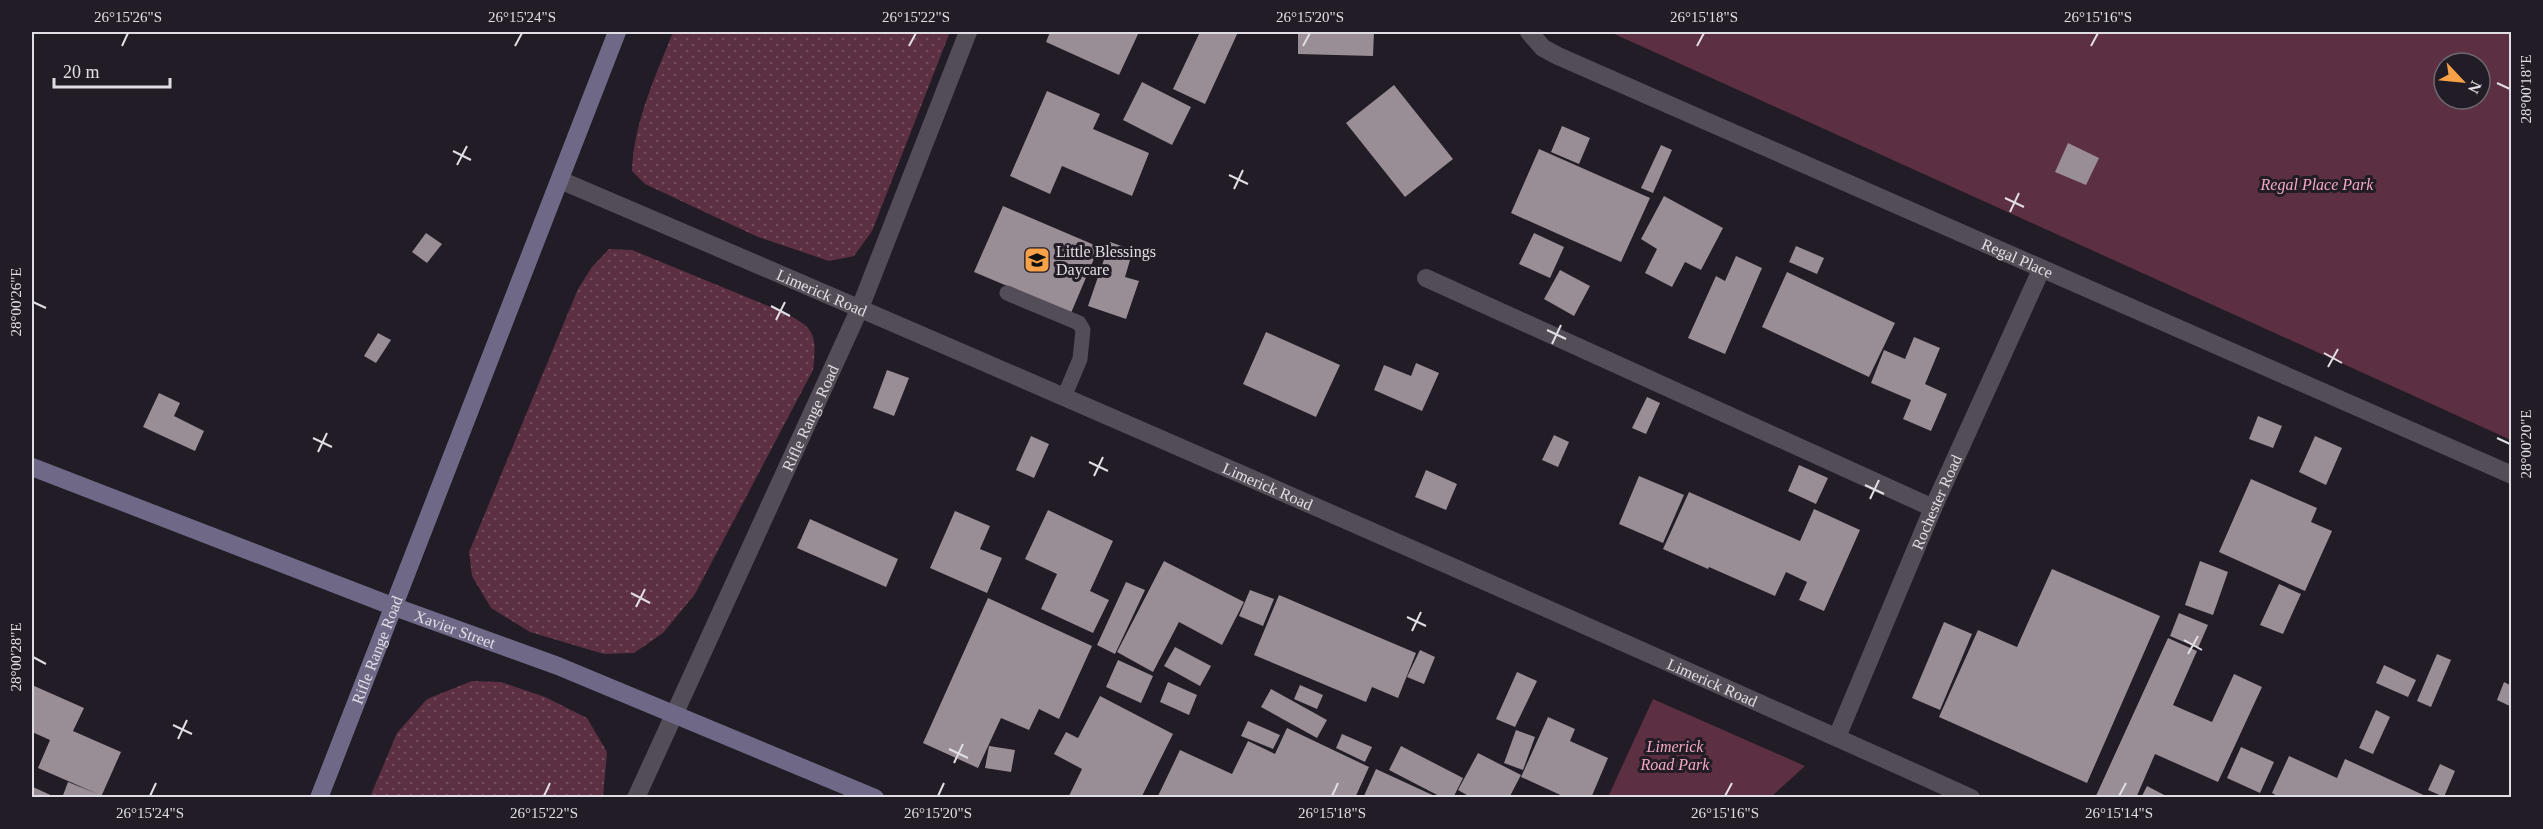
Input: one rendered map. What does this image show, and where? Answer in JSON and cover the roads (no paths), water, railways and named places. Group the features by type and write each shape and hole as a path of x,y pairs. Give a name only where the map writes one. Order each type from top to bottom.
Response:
{"main road":[{"name":"Rifle Range Road","path":"319,798 617,32"},
{"name":"Xavier Street","path":"32,467 392,606 558,666 875,798"}],"street":[{"name":"Rifle Range Road","path":"636,798 860,308 968,32"},
{"name":"Regal Place","path":"1529,32 1543,48 1558,56 2511,475"},
{"name":"Limerick Road","path":"560,180 1064,397 1971,798"},
{"name":"Rochester Road","path":"1837,737 1933,508 2041,270"},
{"path":"1426,278 1933,508"}],"lane":[{"path":"1007,293 1079,323 1083,330 1080,359 1064,397"}],"place":[{"name":"Little Blessings Daycare","path":"1037,260"}],"park label":[{"name":"Regal Place Park","path":"2317,184"},
{"name":"Limerick Road Park","path":"1675,755"}]}
